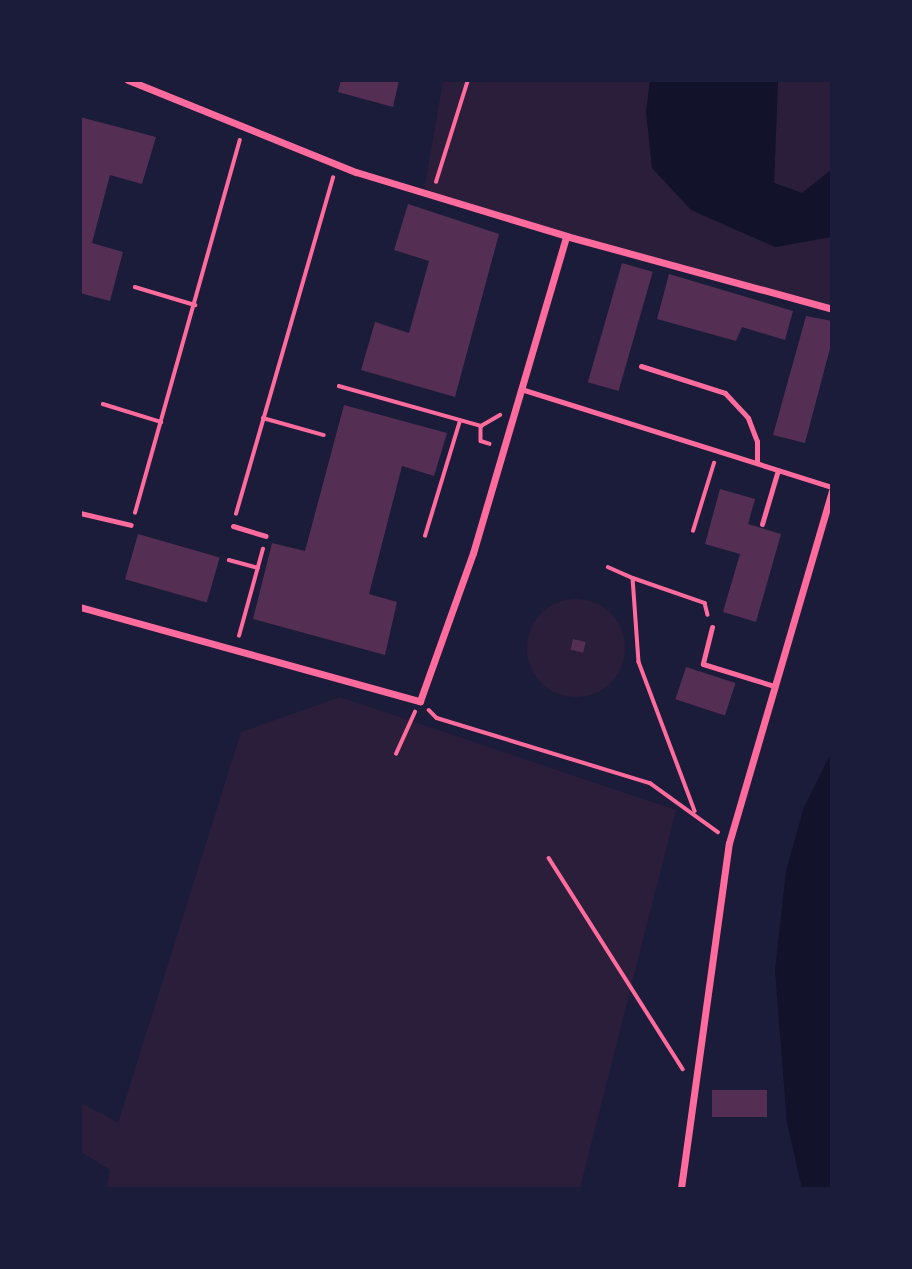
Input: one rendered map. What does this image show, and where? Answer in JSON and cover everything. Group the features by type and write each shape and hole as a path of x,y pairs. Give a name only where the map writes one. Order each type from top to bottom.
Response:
{"street":[{"path":"128,80 337,164 566,236 831,309"},
{"path":"80,607 420,701 503,450 566,236"},
{"path":"681,1188 729,843 831,489"}],"lane":[{"path":"641,366 725,393 748,418 757,441 757,463"},
{"path":"521,389 831,489"},
{"path":"762,524 778,470"},
{"path":"80,513 131,525"},
{"path":"233,526 267,536"},
{"path":"712,627 703,664 774,686"}],"path":[{"path":"432,194 468,80"},
{"path":"131,525 244,127"},
{"path":"233,526 337,164"},
{"path":"135,287 195,305"},
{"path":"339,386 481,426 481,441 503,450"},
{"path":"103,404 161,422"},
{"path":"263,418 324,435"},
{"path":"425,536 460,420"},
{"path":"693,531 717,451"},
{"path":"234,651 267,536"},
{"path":"229,560 258,568"},
{"path":"608,566 633,578 705,603 712,627"},
{"path":"633,578 639,662 696,813"},
{"path":"396,754 420,701 437,718 650,783 696,813 729,843"},
{"path":"549,858 694,1087"}],"shaded area":[{"path":"443,81 650,81 646,112 775,247 831,237 831,309 566,236 424,191"},
{"path":"650,81 778,81 774,183 802,193 831,170 831,237 775,247 691,210 652,168 646,112"},
{"path":"778,81 831,81 831,170 802,193 774,183"},
{"path":"576,599 603,607 617,621 625,648 617,675 603,689 576,697 549,689 535,675 527,648 535,621 549,607"},
{"path":"340,697 676,810 580,1188 107,1188 110,1170 81,1152 80,1102 118,1123 241,732"},
{"path":"831,753 831,1188 802,1188 787,1123 775,970 786,871 804,807"}],"building":[{"path":"341,80 399,80 393,107 338,92"},
{"path":"80,117 156,137 142,184 110,175 92,243 123,252 110,301 80,293"},
{"path":"408,204 499,234 455,397 361,370 375,322 409,333 429,261 394,250"},
{"path":"622,263 653,272 619,391 588,382"},
{"path":"669,274 793,311 785,340 742,327 736,341 657,319"},
{"path":"806,316 832,321 832,341 805,443 773,435"},
{"path":"344,405 447,433 434,476 402,466 369,594 397,602 385,655 253,619 272,543 305,551"},
{"path":"720,489 755,499 748,524 781,534 756,622 723,612 740,554 705,544"},
{"path":"138,534 220,557 207,603 125,579"},
{"path":"573,639 586,642 583,653 571,650"},
{"path":"686,667 735,683 725,715 675,699"},
{"path":"712,1090 767,1090 767,1117 712,1117"}]}
